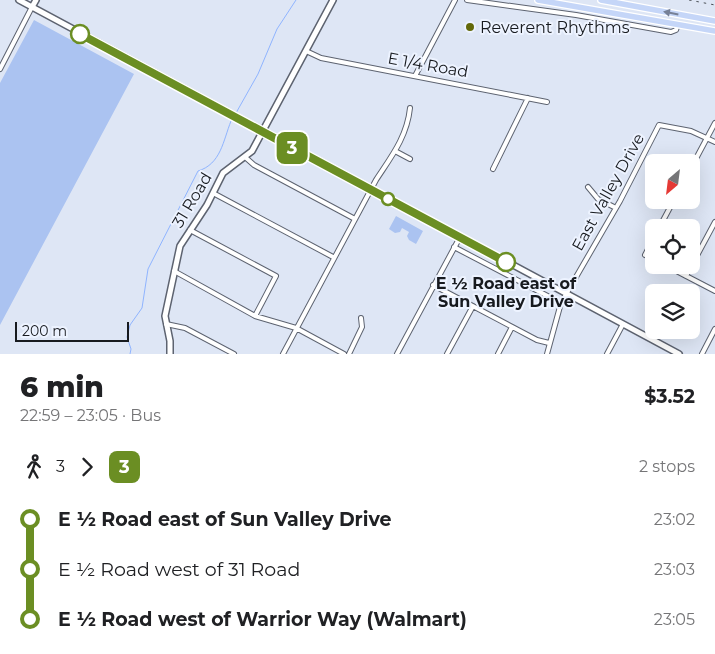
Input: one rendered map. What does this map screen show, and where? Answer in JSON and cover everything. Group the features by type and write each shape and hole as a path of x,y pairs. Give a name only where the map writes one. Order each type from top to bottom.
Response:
{"main road":[{"path":"19,0 679,354"},
{"path":"32,7 36,0"},
{"name":"31 Road","path":"170,354 170,341 165,324 180,246 213,193 223,173 245,157 262,132 333,0"},
{"path":"538,0 642,16 715,31"},
{"path":"601,0 715,21"}],"street":[{"path":"416,76 454,0"},
{"path":"467,0 641,25 671,32 676,30 678,24"},
{"path":"0,68 32,7"},
{"path":"641,25 644,8"},
{"name":"E 1/4 Road","path":"306,51 321,58 547,102"},
{"path":"493,169 528,98"},
{"path":"283,354 371,189 405,133 410,108"},
{"path":"698,154 715,123"},
{"name":"East Valley Drive","path":"546,354 566,294 659,125 691,131 707,138"},
{"path":"707,138 715,142"},
{"path":"395,151 410,159"},
{"path":"245,157 254,166 355,219"},
{"path":"588,187 598,199 614,207"},
{"path":"213,193 334,257"},
{"path":"686,276 715,222"},
{"path":"190,230 276,276 255,316"},
{"path":"398,354 460,237"},
{"path":"454,247 562,304"},
{"path":"174,271 255,316 296,328 344,354"},
{"path":"682,274 715,291"},
{"path":"433,285 537,340 550,343"},
{"path":"447,354 473,306"},
{"path":"349,354 362,327 361,318"},
{"path":"165,324 185,328 234,354"},
{"path":"607,354 623,324"},
{"path":"498,354 512,327"},
{"path":"702,354 715,329"}],"shaded area":[{"path":"34,20 134,74 0,325 0,83"},
{"path":"396,216 423,231 416,244 409,240 407,236 409,232 402,228 400,232 395,233 389,229"}],"waterway":[{"path":"236,113 258,74 277,29 296,0"},
{"path":"130,354 131,349 127,337 130,325 142,308 148,269 198,171 212,163 220,151 231,121"}],"railway":[{"path":"689,0 715,5"}],"bus line":[{"name":"3","path":"80,34 506,262"}],"place":[{"name":"Reverent Rhythms","path":"470,27"},
{"name":"E ½ Road east of Sun Valley Drive","path":"506,262"}]}
